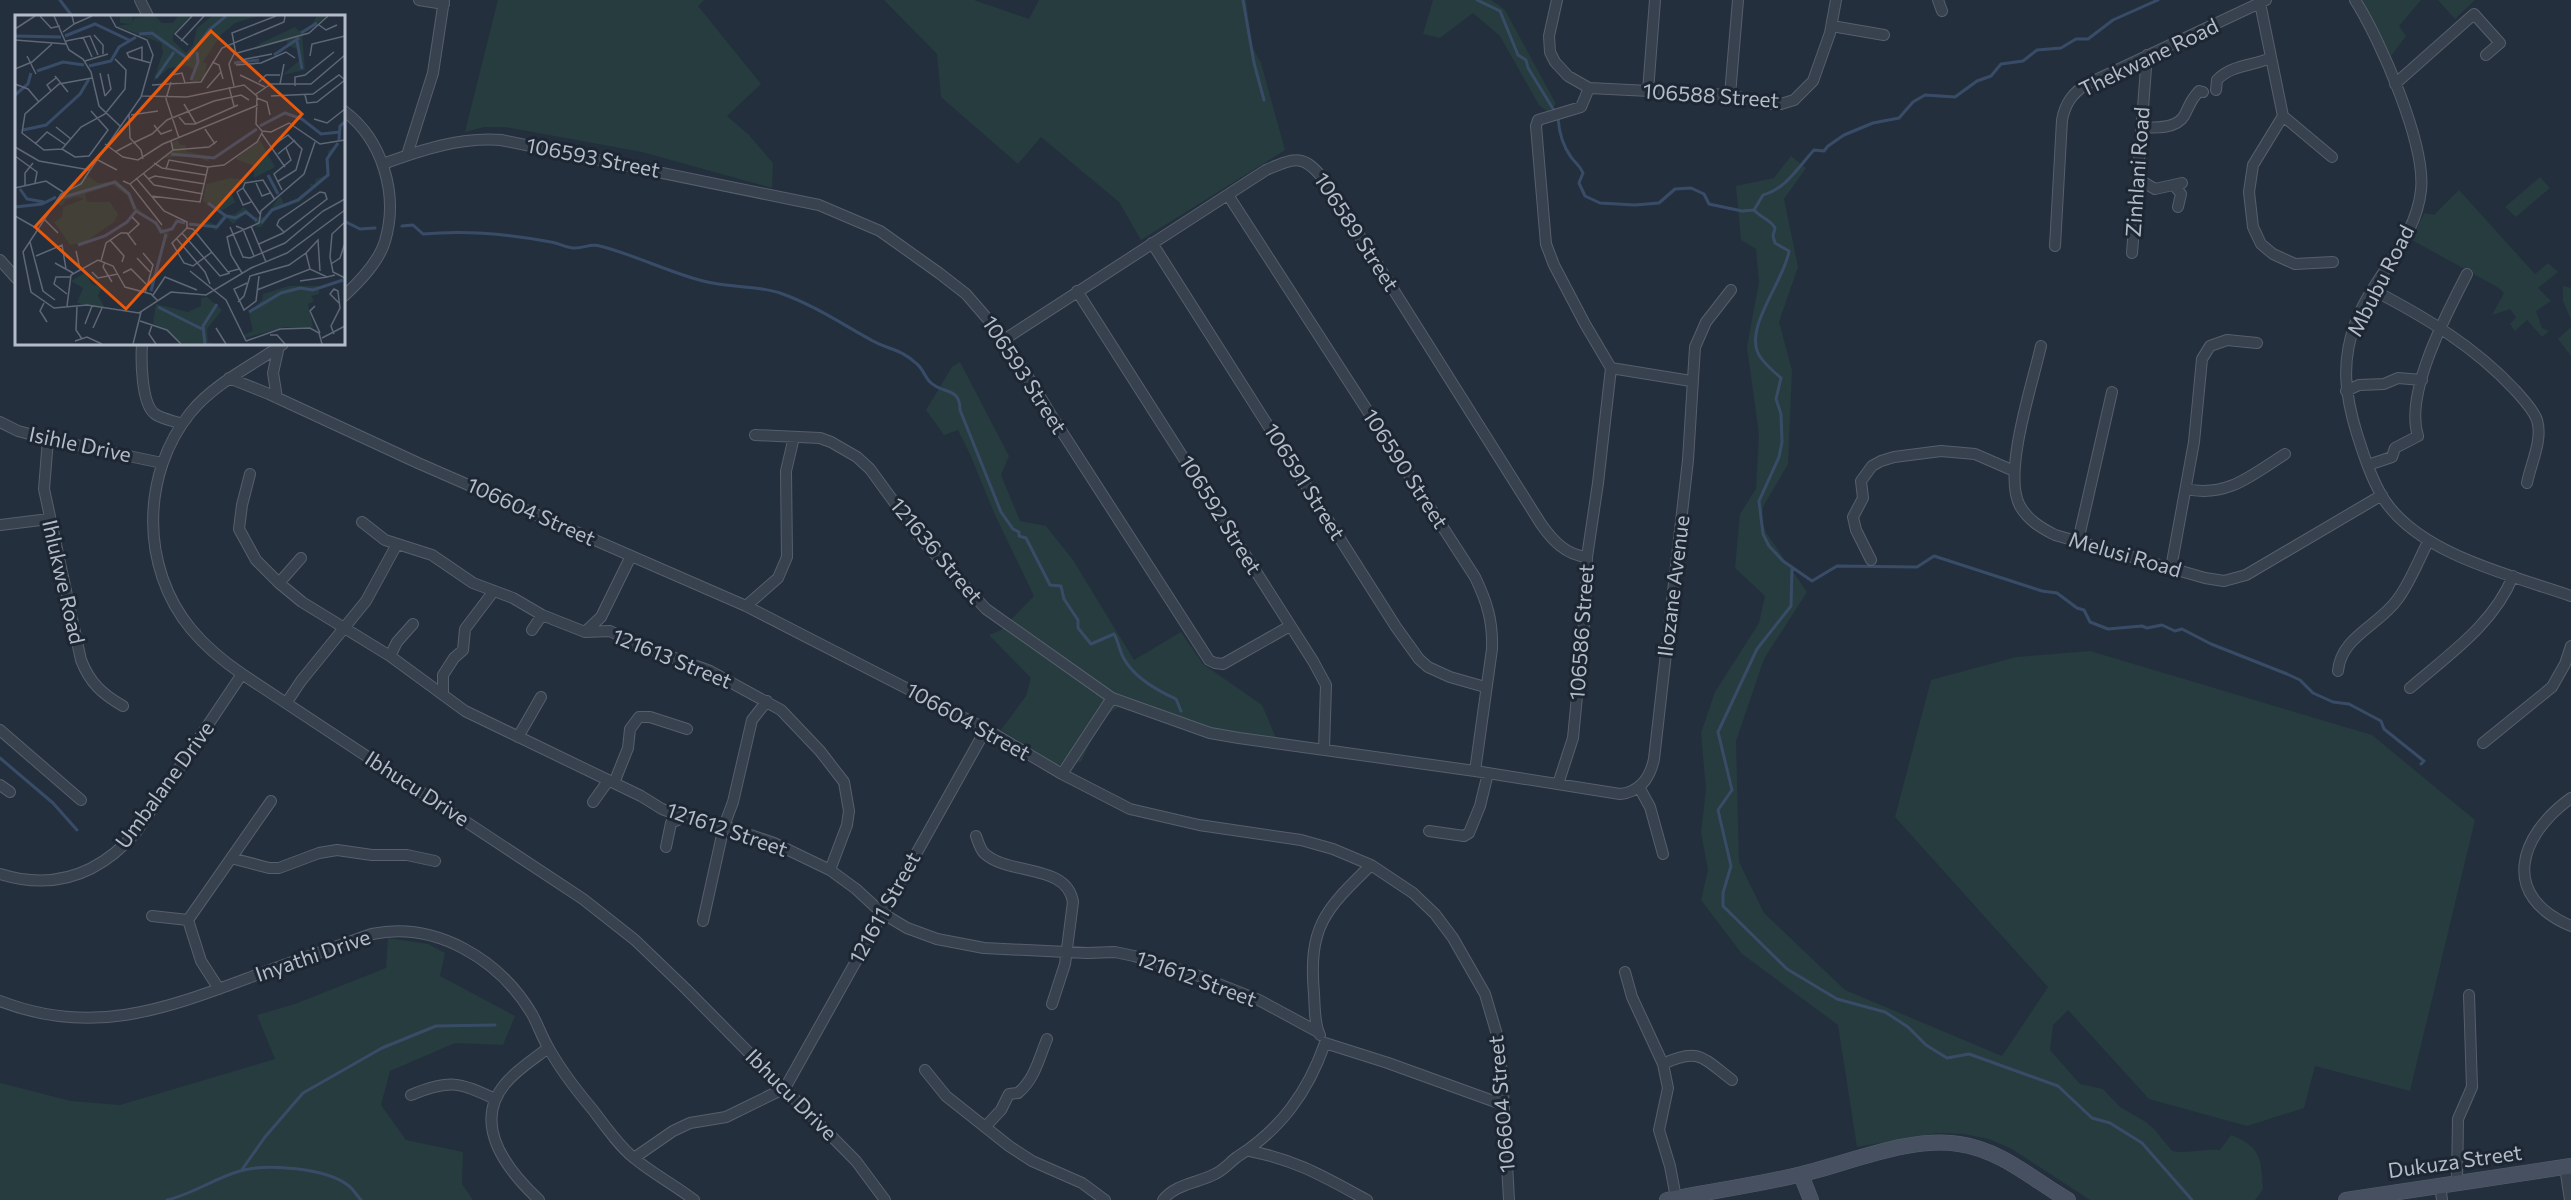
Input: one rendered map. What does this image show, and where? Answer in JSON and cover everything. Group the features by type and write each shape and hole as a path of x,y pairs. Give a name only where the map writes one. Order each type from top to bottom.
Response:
{"main road":[{"path":"1672,1199 1801,1175 1929,1143 1958,1143 1989,1152 2019,1168 2068,1200"},
{"name":"Dukuza Street","path":"2346,1200 2441,1192 2457,1183 2568,1167"},
{"path":"1801,1175 1810,1200"}],"street":[{"path":"140,0 148,15"},
{"path":"407,155 433,73 444,2 419,0"},
{"path":"1557,0 1549,36 1550,52 1555,62 1568,76 1588,88 1581,107 1538,120 1536,126 1546,244 1554,265 1611,368 1691,381"},
{"path":"1648,91 1655,0"},
{"path":"1730,95 1738,0"},
{"name":"106588 Street","path":"1588,88 1730,95 1769,104 1781,104 1794,99 1813,81 1832,26 1836,0"},
{"name":"Mbubu Road","path":"2355,0 2384,51 2418,150 2421,190 2410,227 2356,321 2345,361 2348,405 2368,465 2382,495 2401,519 2428,542 2571,596"},
{"path":"2263,2 2283,116 2332,157"},
{"name":"Thekwane Road","path":"2055,246 2061,131 2068,101 2085,85 2263,2"},
{"path":"2395,84 2474,14 2500,43 2486,55"},
{"path":"1832,26 1884,35"},
{"name":"Zinhlani Road","path":"2132,253 2147,55"},
{"path":"2216,90 2217,80 2229,69 2271,58"},
{"path":"2142,127 2174,125 2183,118 2188,103 2199,91 2203,92"},
{"path":"345,112 362,127 372,141 383,164 388,200 386,240 371,266 345,295"},
{"path":"2283,116 2253,165 2248,192 2253,227 2261,244 2273,254 2295,264 2333,262"},
{"name":"106593 Street","path":"383,164 407,155 465,140 501,140 819,205 880,231 966,294 1005,339 1053,418 1209,660 1223,664 1290,626"},
{"name":"106589 Street","path":"1005,339 1266,170 1286,161 1299,159 1314,167 1551,538 1565,550 1587,557"},
{"path":"2138,178 2155,189"},
{"path":"2136,194 2178,184 2181,194 2178,207"},
{"name":"106590 Street","path":"1228,195 1475,577 1488,604 1492,649 1475,771"},
{"name":"106591 Street","path":"1152,243 1396,627 1419,659 1437,672 1485,687"},
{"path":"0,260 15,277"},
{"path":"2368,465 2392,457 2395,448 2418,436 2414,424 2422,380 2440,327 2467,274"},
{"name":"Ilozane Avenue","path":"1640,787 1647,779 1654,759 1688,460 1691,381 1695,347 1701,333 1731,290"},
{"path":"2373,290 2462,341 2487,362 2531,410 2538,421 2537,449 2527,483"},
{"name":"106592 Street","path":"1077,291 1302,642 1326,685 1324,750"},
{"path":"2171,568 2186,489 2198,408 2200,368 2205,352 2210,346 2227,340 2257,343"},
{"path":"141,345 142,371 151,410 158,416 182,424"},
{"path":"277,398 273,373 281,345"},
{"name":"Ibhucu Drive","path":"281,345 229,378 200,402 182,424 168,447 162,463 156,489 153,522 155,548 163,578 175,606 191,629 210,649 242,674 583,899 635,940 856,1161 885,1200"},
{"name":"Melusi Road","path":"2041,346 2015,455 2015,493 2028,517 2039,527 2055,535 2224,581 2246,575 2382,495"},
{"name":"106586 Street","path":"1558,784 1573,738 1585,613 1587,557 1599,483 1611,368"},
{"name":"106604 Street","path":"229,378 746,606 986,729 1105,798 1144,814 1301,840 1333,849 1371,865 1413,893 1435,914 1454,938 1471,968 1493,1017 1498,1038 1504,1105 1509,1200"},
{"path":"2346,391 2359,385 2384,384 2398,378 2422,380"},
{"path":"2078,541 2112,392"},
{"name":"Isihle Drive","path":"0,422 18,431 48,439 162,463"},
{"name":"121636 Street","path":"755,435 820,438 857,457 870,469 921,539 986,609 1112,698"},
{"path":"746,606 778,578 787,557 786,471 794,437"},
{"name":"Ihlukwe Road","path":"48,439 44,489 81,660 87,675 101,693 123,706"},
{"path":"1871,560 1856,531 1852,517 1863,498 1861,481 1872,466 1894,457 1959,451 1975,454 2014,471"},
{"path":"2186,489 2201,492 2223,490 2285,454"},
{"name":"121612 Street","path":"250,474 239,529 256,560 302,602 390,656 485,722 662,809 774,843 830,870 856,889 882,913 907,928 937,939 961,944 1066,952 1115,952 1191,973 1259,1000 1318,1032"},
{"path":"0,525 49,519"},
{"name":"121613 Street","path":"362,522 396,546 408,546 432,555 460,575 493,592 513,598 542,615 585,632 610,631 636,644 710,671 767,700 781,710 820,751 844,782 849,811 847,825 830,870"},
{"path":"2338,671 2340,657 2346,647 2397,600 2428,542"},
{"path":"287,702 301,681 366,601 396,546"},
{"path":"585,632 601,617 631,556"},
{"path":"279,583 301,558"},
{"path":"2410,688 2484,623 2507,592 2513,576"},
{"path":"443,695 444,675 454,658 463,650 465,629 493,592"},
{"path":"532,630 542,615"},
{"path":"601,617 610,631"},
{"path":"390,656 397,642 413,624"},
{"path":"2483,743 2552,687 2565,664 2571,646"},
{"name":"Umbalane Drive","path":"0,875 30,880 61,878 90,871 116,854 137,831 242,674"},
{"path":"518,737 541,697"},
{"path":"1062,774 1112,698 1210,733 1620,794 1640,787 1650,807 1663,854"},
{"path":"703,921 724,826 733,802 752,720 767,700"},
{"path":"593,802 611,782 628,748 630,729 639,717 650,717 687,729"},
{"name":"121611 Street","path":"785,1088 986,729"},
{"path":"0,730 81,800"},
{"path":"1429,831 1464,836 1469,834 1480,806 1488,773"},
{"path":"0,784 10,792"},
{"path":"2571,798 2548,817 2533,835 2527,849 2525,883 2536,904 2547,914 2571,926"},
{"path":"188,920 271,801"},
{"path":"666,847 671,823 684,817"},
{"path":"976,836 982,852 993,859 1009,867 1053,878 1071,892 1073,902 1062,979 1052,1004"},
{"path":"231,858 269,868 279,868 319,853 337,850 372,855 408,855 435,861"},
{"path":"1371,865 1334,902 1316,934 1312,967 1318,1032 1325,1043 1504,1105"},
{"path":"152,916 188,920"},
{"path":"188,920 201,961 219,988"},
{"name":"Inyathi Drive","path":"0,1001 47,1014 111,1017 153,1011 372,934 389,931 413,932 436,937 468,950 512,987 532,1015 548,1048 593,1111 634,1158 694,1200"},
{"path":"1625,972 1632,997 1663,1064 1668,1088 1659,1130 1670,1166 1672,1199"},
{"path":"2457,1183 2458,1119 2472,1087 2469,995"},
{"path":"986,1126 1001,1110 1009,1094 1018,1093 1026,1085 1035,1070 1047,1039"},
{"path":"1163,1200 1170,1191 1218,1173 1250,1151 1294,1107 1307,1087 1325,1043"},
{"path":"539,1200 500,1157 492,1117 495,1099 505,1083 548,1048"},
{"path":"1663,1064 1681,1056 1695,1054 1732,1080"},
{"path":"925,1070 946,1096 1032,1161 1082,1183 1105,1200"},
{"path":"411,1095 434,1086 450,1083 471,1088 495,1099"},
{"path":"634,1158 673,1131 690,1123 726,1117 785,1088"},
{"path":"1250,1151 1278,1156 1317,1172 1367,1200"},
{"path":"2568,1167 2570,1200"}],"green space":[{"path":"498,0 704,0 698,6 761,84 727,116 749,135 773,163 772,188 642,152 505,127 484,127 465,132"},
{"path":"884,0 974,0 1029,19 1039,0 1246,0 1252,46 1261,63 1285,150 1141,240 1119,202 1041,137 1018,164 941,97 937,54"},
{"path":"1433,0 1491,0 1505,10 1556,104 1548,112 1539,105 1500,36 1473,13 1440,38 1423,34"},
{"path":"2362,0 2421,0 2399,26 2406,36 2391,56"},
{"path":"2438,0 2475,0 2455,19"},
{"path":"1791,156 1806,168 1784,199 1798,267 1779,322 1792,370 1788,464 1763,507 1762,522 1767,534 1807,592 1764,659 1736,741 1739,862 1764,913 1845,990 2002,1056 2048,987 1895,817 1931,680 2016,657 2090,651 2372,735 2475,820 2410,1091 2315,1066 2304,1108 2247,1126 2149,1099 2068,1010 2053,1025 2050,1050 2080,1084 2103,1089 2120,1107 2155,1130 2172,1151 2220,1150 2231,1135 2249,1144 2258,1156 2262,1170 2263,1189 2255,1200 2090,1200 2012,1149 1989,1139 1964,1134 1937,1133 1857,1147 1838,1025 1742,954 1701,900 1708,870 1701,833 1706,789 1701,733 1715,692 1759,623 1765,596 1735,568 1740,514 1756,489 1759,434 1747,347 1759,282 1756,249 1741,240 1736,186 1774,178"},
{"path":"2540,177 2550,188 2516,217 2505,207"},
{"path":"2459,190 2535,274 2548,263 2558,272 2538,288 2551,301 2536,311 2542,328 2549,331 2542,337 2527,320 2515,331 2510,324 2516,317 2510,309 2492,315 2504,293 2499,288 2412,240 2424,213 2434,215"},
{"path":"2563,286 2571,288 2571,320 2563,301"},
{"path":"2571,327 2571,356 2558,339"},
{"path":"960,362 1009,456 1001,475 1020,521 1046,526 1073,560 1134,660 1181,632 1203,664 1262,705 1276,738 1277,748 1209,739 1123,706 1108,714 1102,721 1081,762 1057,765 1001,730 1026,696 1031,678 989,635 1001,630 1034,596 958,430 944,435 926,410 952,367"},
{"path":"388,938 428,944 445,953 440,976 515,1016 503,1045 455,1043 390,1071 381,1105 406,1140 463,1152 462,1184 473,1200 0,1200 0,1083 71,1101 120,1105 275,1059 257,1015 295,1004 386,968"}],"waterway":[{"path":"60,0 71,15"},
{"path":"1243,0 1254,63 1264,100"},
{"path":"1477,0 1500,11 1518,55 1526,60 1528,68 1555,112"},
{"path":"1754,210 1763,195 1786,182 1814,150 1824,151 1844,135 1873,123 1899,118 1913,102 1925,95 1955,97 1977,81 1991,76 2001,64 2023,61 2037,50 2061,48 2076,39 2088,39 2113,20 2158,0"},
{"path":"1558,118 1565,148 1583,173 1579,183 1585,196 1600,203 1635,205 1659,203 1675,189 1691,188 1704,194 1709,204 1742,211 1754,210 1775,228 1773,236 1775,243 1789,251 1756,334 1756,347 1761,358 1781,378 1776,399 1781,414 1782,442 1779,457 1759,501 1763,534 1769,546 1783,561 1812,581 1837,566 1917,567 1934,556 2042,591 2057,593 2077,608 2084,610 2090,622 2108,629 2142,626 2147,628 2162,625 2175,631 2182,629 2211,644 2300,680 2313,693 2333,702 2349,704 2381,721 2384,729 2424,761 2421,764"},
{"path":"345,222 360,229 375,228"},
{"path":"402,226 413,225 423,234 455,232 503,235 535,239 573,248 600,246 703,281 780,293 805,303 873,341 906,355 919,366 930,382 957,397 960,410 1001,512 1013,529 1019,532 1019,536 1026,538 1050,585 1061,586 1064,599 1078,620 1078,628 1091,644 1114,634 1123,657 1133,671 1153,687 1176,699 1181,711"},
{"path":"1792,569 1791,606 1757,649 1718,732 1732,790 1718,810 1731,866 1723,893 1723,906 1787,969 1837,999 1885,1012 1908,1027 1926,1045 1947,1058 1969,1054 2058,1086 2092,1118 2110,1123 2142,1143 2192,1200"},
{"path":"0,758 53,803 77,830"},
{"path":"241,1171 265,1137 303,1093 382,1048 436,1026 495,1025"},
{"path":"167,1200 231,1174 265,1167 312,1171 326,1175 349,1186 361,1200"}]}
